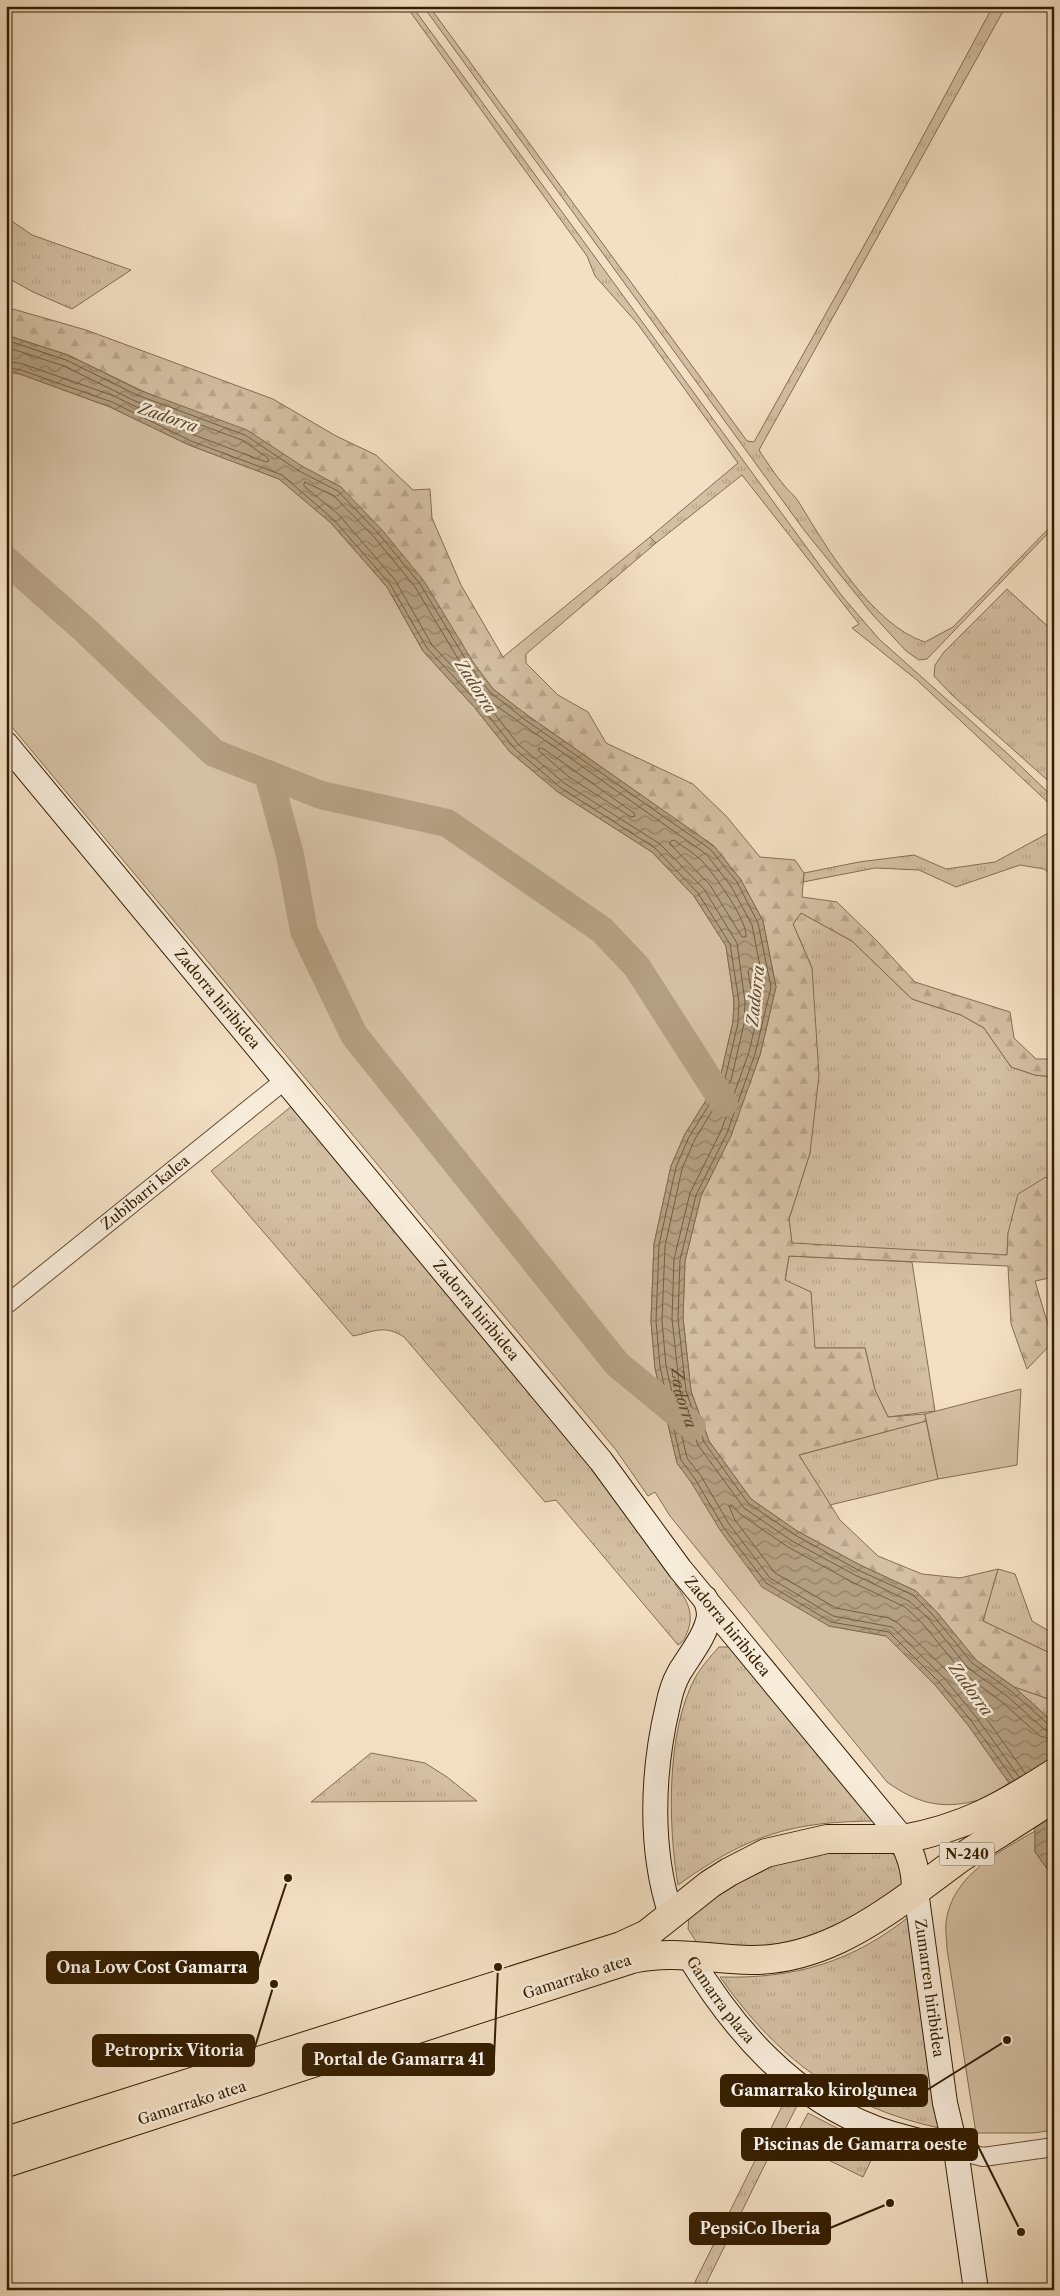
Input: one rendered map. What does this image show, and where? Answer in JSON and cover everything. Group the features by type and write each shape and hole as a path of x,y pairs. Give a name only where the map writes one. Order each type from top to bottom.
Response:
{"main road":[{"name":"Zadorra hiribidea","path":"6,744 601,1461 654,1535 704,1598 903,1839 913,1858 916,1873 916,1891"},
{"name":"Gamarra plaza","path":"704,1598 709,1616 697,1644 678,1675 668,1703 660,1742 656,1784 656,1829 665,1897 689,1956 707,1985 739,2028 764,2055 810,2094 840,2112 875,2128 956,2150"},
{"path":"697,1644 725,1634 737,1636"},
{"name":"N-240","path":"916,1891 959,1859 1054,1773"},
{"name":"N-240","path":"903,1839 931,1834 1054,1798"},
{"name":"Gamarrako atea","path":"6,2140 621,1946 647,1934 729,1872 766,1853 827,1839 903,1839"},
{"name":"Gamarrako atea","path":"6,2163 632,1959 657,1955 752,1960 794,1954 830,1944 859,1930 916,1891"},
{"name":"Zumarren hiribidea","path":"916,1891 945,2103 956,2150 976,2290"}],"street":[{"name":"Zubibarri kalea","path":"6,1305 285,1080"},
{"path":"956,2150 983,2158 1054,2147"}],"green space":[{"path":"406,6 412,6 842,596 879,639 1008,754 1054,798 1054,808 917,680 852,628 859,624 742,475 656,543 650,537 738,463 637,323 595,276 587,256"},
{"path":"423,6 429,6 747,441 754,442 871,233 993,6 1006,6 759,450 785,487 798,501 838,563 870,603 888,620 906,633 925,642 953,627 1054,523 1054,527 927,659 919,660 906,651 872,614 804,530"},
{"path":"6,217 32,235 131,270 72,309 33,292 6,277"},
{"path":"6,307 86,330 273,399 336,436 376,455 413,490 430,489 432,518 461,585 503,657 650,537 656,543 526,654 526,663 558,695 588,712 606,743 693,784 727,817 760,857 795,860 804,873 802,897 837,902 915,982 1010,1012 1014,1038 1036,1059 1054,1059 1054,1077 1035,1075 1011,1067 984,1028 961,1015 912,999 852,941 801,913 793,924 812,968 819,1075 810,1153 789,1219 792,1243 1007,1255 1008,1233 1018,1194 1046,1177 1054,1184 1054,1277 1035,1281 1053,1342 1027,1369 1011,1324 1008,1266 789,1256 785,1280 811,1292 815,1348 865,1348 875,1390 888,1417 925,1414 926,1421 799,1455 840,1520 878,1556 922,1574 960,1578 998,1569 983,1621 1054,1655 1054,1701 1014,1687 976,1660 936,1611 916,1591 860,1565 797,1531 751,1499 709,1441 691,1391 683,1318 685,1261 701,1196 731,1135 760,1055 776,987 763,921 741,880 714,846 527,715 493,689 341,487 68,355 6,335"},
{"path":"6,372 20,374 110,407 189,445 279,479 331,523 387,587 423,651 475,708 510,752 558,792 652,852 694,896 726,946 734,1001 733,1022 720,1078 685,1134 671,1166 654,1244 651,1321 655,1368 677,1463 691,1482 829,1626 886,1636 936,1686 968,1725 1009,1783 979,1800 950,1805 918,1799 887,1782 670,1516 655,1492 648,1496 616,1450 6,720"},
{"path":"1007,589 1054,632 1054,786 952,695 934,676 935,665 944,652"},
{"path":"1054,830 1054,877 1044,869 1020,865 956,887 919,870 875,868 803,882 804,873 859,862 914,855 946,869 995,862"},
{"path":"801,913 852,941 912,999 961,1015 984,1028 1011,1067 1035,1075 1054,1077 1054,1184 1046,1178 1008,1233 1007,1255 792,1244 789,1219 810,1153 812,968 793,924"},
{"path":"292,1106 591,1465 627,1516 678,1581 675,1584 686,1601 690,1613 689,1626 684,1640 680,1644 678,1645 556,1500 545,1502 404,1337 385,1330 353,1336 211,1171"},
{"path":"789,1256 912,1262 935,1411 888,1417 875,1390 865,1348 814,1348 811,1292 785,1281"},
{"path":"1021,1389 1017,1465 938,1479 925,1414"},
{"path":"926,1421 938,1479 830,1505 799,1455"},
{"path":"998,1569 1015,1574 1032,1621 1054,1634 1054,1655 983,1621"},
{"path":"719,1647 730,1647 879,1821 821,1824 773,1834 727,1853 678,1885 671,1808 674,1752 686,1700 695,1678"},
{"path":"1014,1687 1054,1701 1054,1723 1052,1721"},
{"path":"371,1753 425,1763 447,1777 477,1801 311,1802"},
{"path":"1035,1831 1035,1852 1054,1878 1054,2130 1033,2133 976,2133 947,1949 946,1922 950,1905 957,1891 967,1878 1007,1847"},
{"path":"825,1850 889,1852 896,1856 905,1875 900,1891 818,1937 753,1950 697,1943 688,1929 689,1916 694,1910 752,1871"},
{"path":"911,1915 940,2122 939,2128 904,2119 871,2107 841,2092 814,2075 765,2032 720,1977 773,1975 798,1971 822,1964 845,1956 867,1945"},
{"path":"786,2098 797,2106 782,2135 780,2134 703,2290 691,2290"},
{"path":"808,2113 878,2146 863,2177 808,2150 815,2136 800,2128"}],"water":[{"name":"Zadorra","path":"6,335 68,355 139,390 247,430 302,466 341,487 383,531 424,581 473,662 493,689 527,715 714,846 741,880 763,921 776,987 760,1055 731,1136 701,1196 685,1261 683,1318 691,1391 709,1441 751,1499 797,1531 860,1565 916,1591 936,1611 976,1660 1014,1687 1054,1723 1054,1878 1035,1852 1035,1831 1009,1783 968,1725 936,1686 886,1636 829,1626 762,1587 720,1530 691,1482 677,1463 655,1368 651,1321 654,1244 671,1166 685,1134 720,1078 733,1022 734,1001 726,946 694,896 652,852 558,792 510,752 475,708 423,651 387,587 331,523 279,479 189,445 110,407 20,374 6,371"}],"waterway":[{"path":"6,560 84,629 214,753 321,795 447,823 602,930 637,967 724,1103"},
{"name":"Zadorra","path":"268,774 290,855 304,931 354,1035 617,1364 692,1426"}],"place":[{"name":"Ona Low Cost Gamarra","path":"288,1878"},
{"name":"Portal de Gamarra 41","path":"498,1967"},
{"name":"Petroprix Vitoria","path":"274,1984"},
{"name":"Gamarrako kirolgunea","path":"1007,2040"},
{"name":"PepsiCo Iberia","path":"890,2203"},
{"name":"Piscinas de Gamarra oeste","path":"1021,2232"}]}
